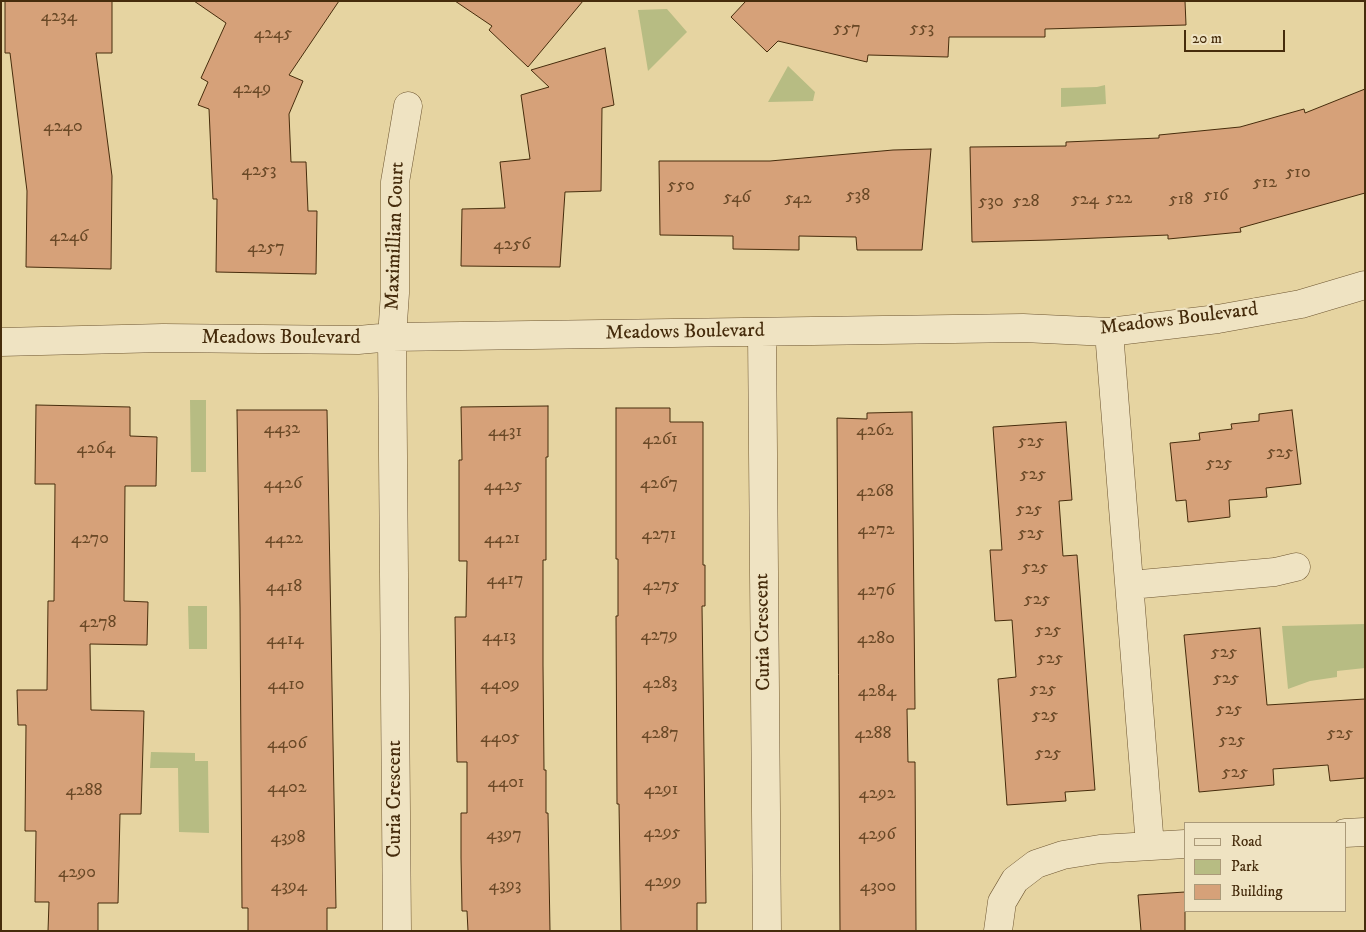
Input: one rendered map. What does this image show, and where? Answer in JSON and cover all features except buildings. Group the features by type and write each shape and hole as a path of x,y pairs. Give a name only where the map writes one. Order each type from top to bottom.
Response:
{"street":[{"name":"Maximillian Court","path":"392,337 395,293 394,182 408,106"},
{"name":"Meadows Boulevard","path":"1,342 163,338 358,340 392,337 1023,328 1108,332 1218,319 1292,306 1365,285"},
{"path":"1108,332 1150,846"},
{"name":"Curia Crescent","path":"762,333 767,931"},
{"name":"Curia Crescent","path":"392,337 397,931"},
{"path":"1130,584 1275,572 1296,567"},
{"path":"1346,833 1365,832"},
{"path":"998,931 1002,902 1015,880 1036,864 1063,855 1082,852 1184,844"}],"green space":[{"path":"667,9 687,32 648,71 638,10"},
{"path":"788,66 815,92 813,101 768,102"},
{"path":"1105,85 1106,104 1061,107 1061,88"},
{"path":"190,400 206,400 206,472 191,472"},
{"path":"188,606 207,606 207,649 189,649"},
{"path":"1365,624 1365,668 1337,671 1337,677 1310,681 1288,689 1282,626"},
{"path":"151,752 195,753 195,761 208,761 209,833 179,832 178,768 150,768"}]}
